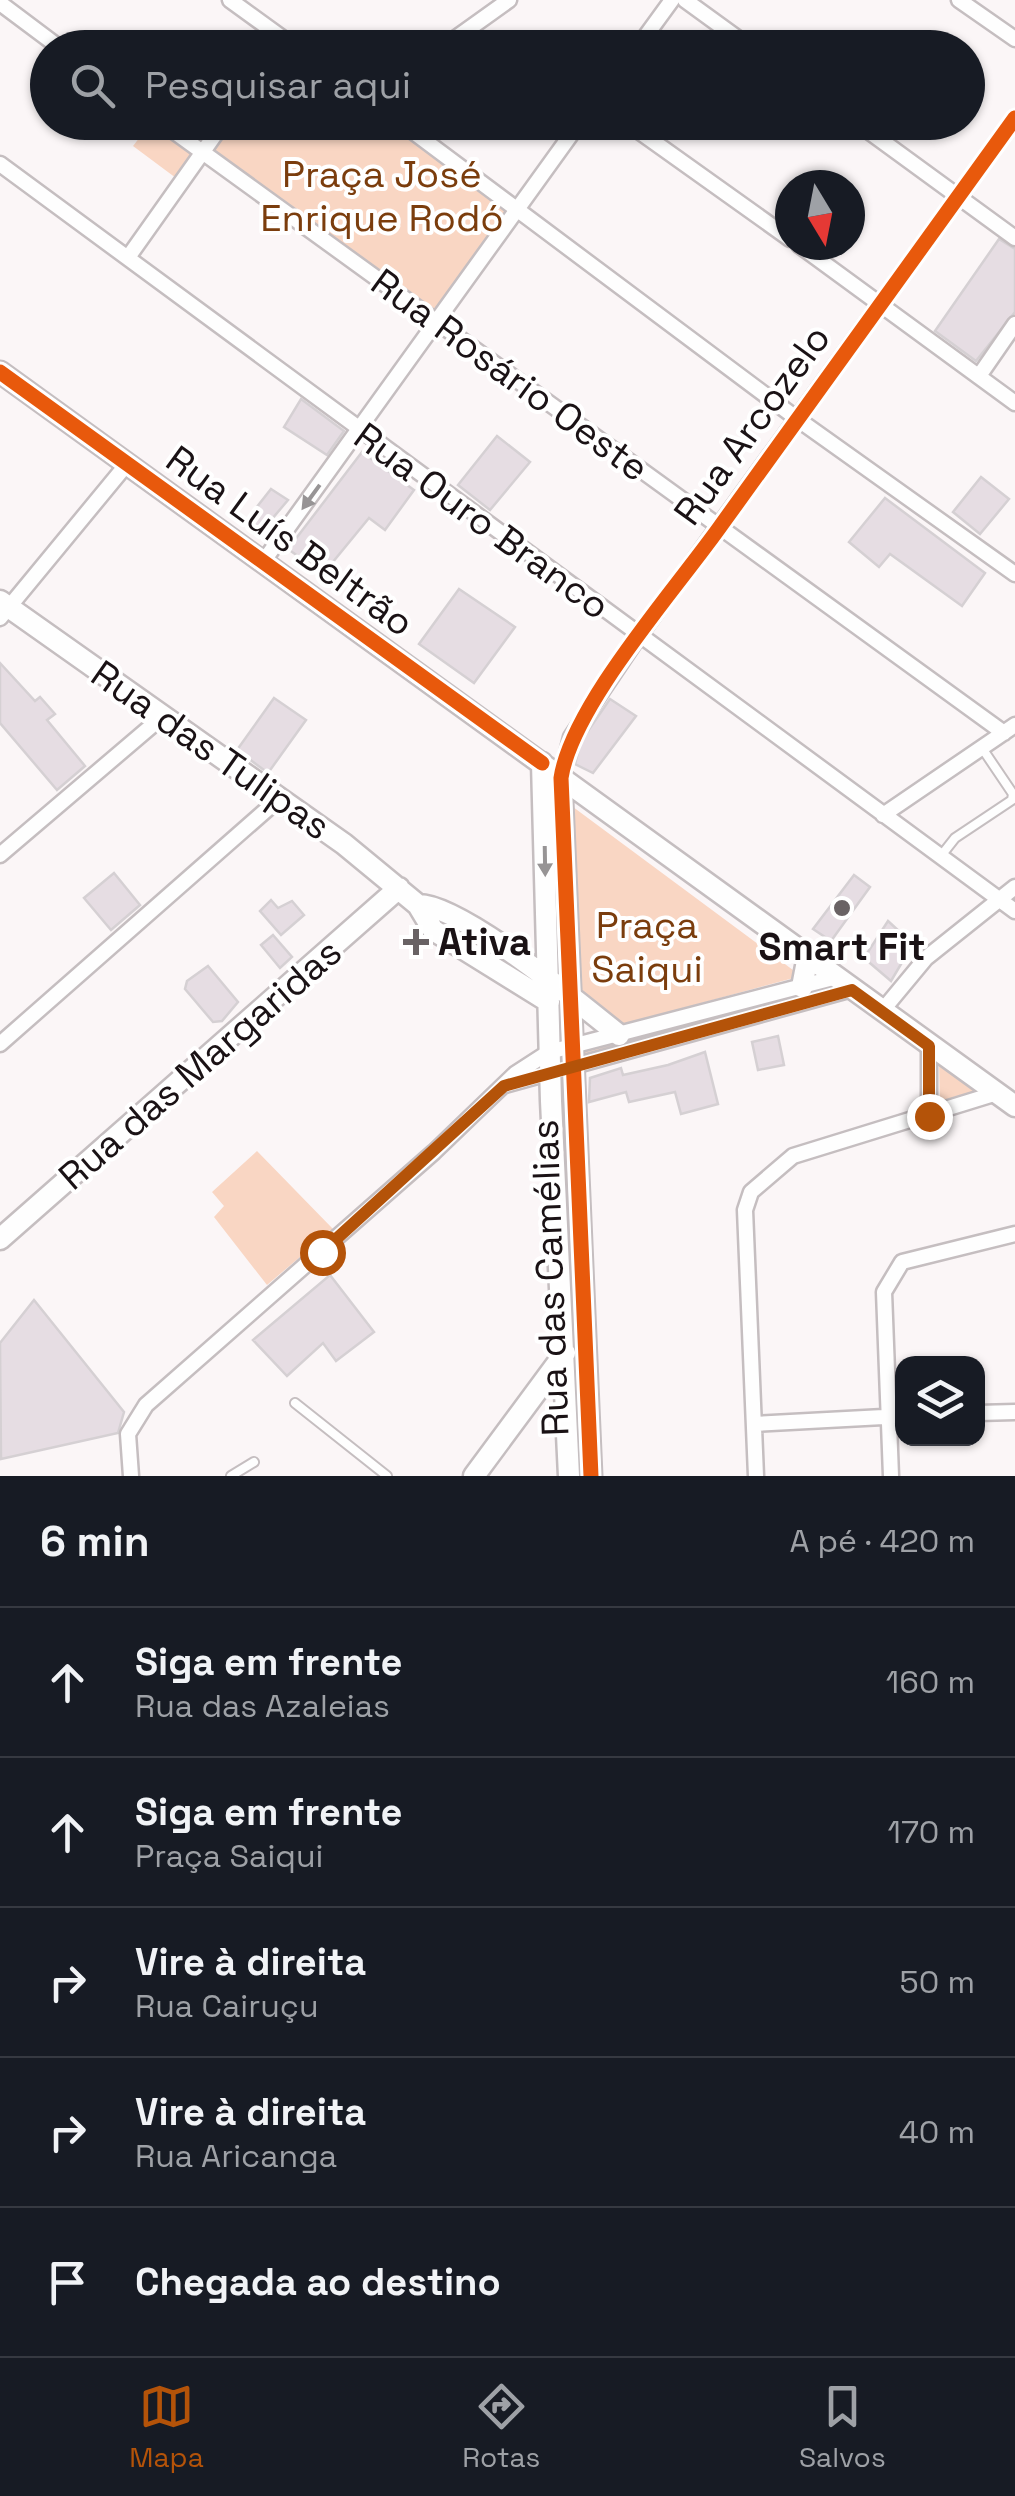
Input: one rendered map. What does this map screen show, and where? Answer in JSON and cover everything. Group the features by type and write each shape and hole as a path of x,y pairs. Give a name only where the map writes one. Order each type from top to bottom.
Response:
{"street":[{"path":"230,0 264,30"},
{"path":"467,30 509,0"},
{"path":"650,30 672,0"},
{"path":"685,0 726,30"},
{"path":"958,0 1015,40"},
{"path":"0,3 36,30"},
{"name":"Rua Arcozelo","path":"561,778 570,737 639,636 1015,118"},
{"name":"Rua Rosário Oeste","path":"186,140 1009,729"},
{"path":"129,256 212,140"},
{"path":"424,140 796,418 1015,574"},
{"path":"264,562 567,140"},
{"path":"651,140 775,227"},
{"path":"881,140 1015,238"},
{"name":"Rua Ouro Branco","path":"0,164 1015,911"},
{"path":"820,260 1015,403"},
{"path":"978,376 1015,324"},
{"name":"Rua Luís Beltrão","path":"0,372 1015,1106"},
{"path":"4,609 127,464"},
{"name":"Rua das Tulipas","path":"4,609 281,798 398,888 418,906 433,930 549,1002"},
{"path":"0,855 162,716"},
{"path":"882,815 1009,729"},
{"name":"Rua das Camélias","path":"542,763 550,1062 569,1476"},
{"name":"Rua das Camélias","path":"561,778 591,1476"},
{"path":"0,1044 281,798"},
{"path":"882,1011 926,958 1015,886"},
{"name":"Rua das Margaridas","path":"0,1239 398,888"},
{"name":"Rua das Tulipas","path":"418,906 444,910 548,979 619,1035"},
{"path":"802,986 808,956"},
{"path":"573,1056 619,1035 704,1012 802,986 845,983"},
{"path":"131,1476 128,1434 146,1406 525,1065 708,1029 845,983"},
{"path":"704,1012 708,1029"},
{"path":"929,1046 929,1116"},
{"path":"756,1476 745,1210 751,1192 793,1156 997,1093"},
{"path":"895,1406 884,1292 895,1268 924,1256 1015,1234"},
{"path":"474,1476 562,1356 584,1335"},
{"path":"985,1414 1015,1412"},
{"path":"754,1424 895,1416"},
{"path":"891,1476 895,1428"}],"lane":[{"path":"940,857 955,838 1012,800 982,748"},
{"path":"295,1403 387,1476"},
{"path":"232,1476 254,1462"}],"green space":[{"name":"Praça José Enrique Rodó","path":"138,140 185,140 204,153 213,140 422,140 515,209 439,321 205,154 180,181 133,146"},
{"name":"Praça Saiqui","path":"569,804 801,976 617,1026 575,991 574,964 580,959"},
{"path":"828,985 827,991 585,1060 581,1056 581,1047"},
{"path":"939,1063 980,1091 940,1106"},
{"path":"558,1074 567,1076 576,1330 572,1332"},
{"path":"257,1151 333,1229 267,1285 214,1217 224,1206 212,1192"}],"building":[{"path":"999,239 1015,249 1015,312 976,361 935,331"},
{"path":"301,399 344,431 327,455 284,427"},
{"path":"497,436 530,462 490,510 458,485"},
{"path":"362,452 414,490 385,530 369,518 323,574 288,549"},
{"path":"981,477 1009,499 980,534 953,512"},
{"path":"271,489 288,500 261,532 245,522"},
{"path":"885,498 985,573 962,606 890,554 879,567 849,542"},
{"path":"459,589 515,627 474,683 419,644"},
{"path":"0,663 35,701 40,697 55,714 47,720 85,766 57,790 0,723"},
{"path":"274,698 306,720 268,773 237,750"},
{"path":"610,699 636,716 593,773 575,764 581,741"},
{"path":"114,873 140,905 111,930 84,898"},
{"name":"Smart Fit","path":"854,875 870,887 831,941 813,929"},
{"path":"271,900 278,908 292,901 304,915 281,935 260,911"},
{"path":"888,921 913,944 891,981 864,958"},
{"path":"273,935 292,957 280,968 261,945"},
{"path":"208,966 238,1002 222,1021 213,1022 185,989 187,981"},
{"path":"778,1036 784,1065 758,1070 752,1042"},
{"path":"705,1052 718,1104 681,1114 675,1092 629,1102 626,1092 589,1102 590,1078 621,1068 623,1075 668,1065"},
{"path":"330,1275 374,1332 336,1361 323,1343 287,1376 253,1340"},
{"path":"34,1300 124,1412 118,1433 1,1459 0,1343"}],"cycle path":[{"path":"591,1476 561,778 569,749 584,717 629,648 1015,118"},
{"path":"0,372 542,763"}],"place":[{"name":"Smart Fit","path":"842,908"},
{"name":"Ativa","path":"416,942"}],"route":[{"path":"322,1252 504,1086 852,990 929,1046 929,1116"}]}
